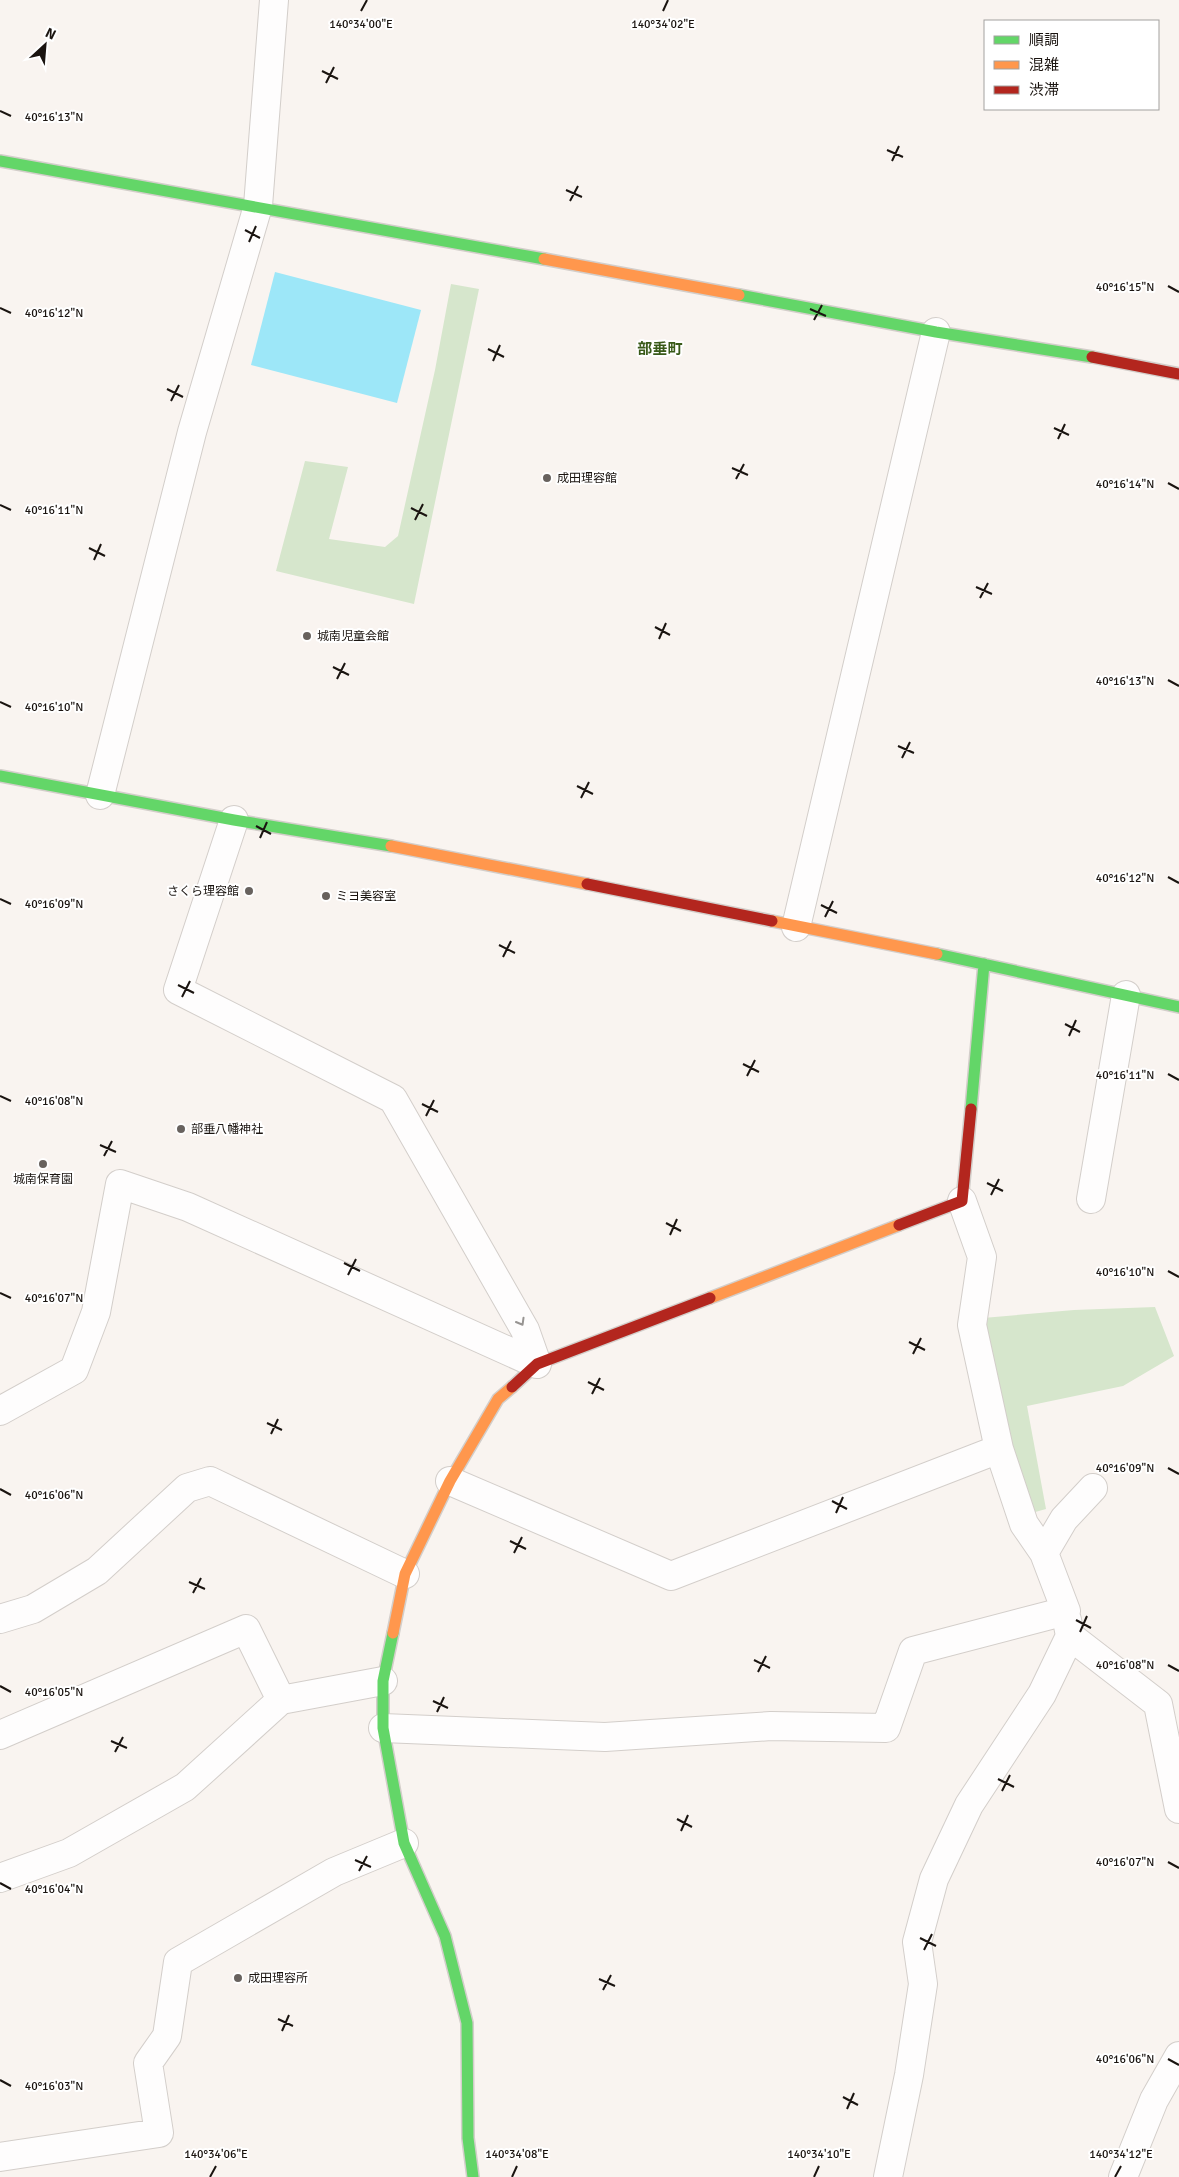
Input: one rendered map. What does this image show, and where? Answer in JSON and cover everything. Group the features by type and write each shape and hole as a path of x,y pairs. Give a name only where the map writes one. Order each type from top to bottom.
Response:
{"street":[{"path":"100,795 192,432 258,206 274,0"},
{"path":"0,161 147,189 258,206 936,332 1087,356 1179,374"},
{"path":"796,926 936,332"},
{"path":"0,776 234,820 454,857 984,964 1179,1007"},
{"path":"234,820 178,990 393,1099 525,1330 538,1364"},
{"path":"984,964 962,1201 982,1257 972,1325 999,1449 1024,1524 1044,1553 1068,1624 1158,1704 1179,1809"},
{"path":"1090,1199 1126,995"},
{"path":"0,1411 74,1370 96,1312 120,1184 188,1206 538,1364"},
{"path":"473,2177 468,2138 467,2023 445,1936 404,1843 383,1728 383,1681 404,1574 450,1482 498,1398 538,1364 962,1201"},
{"path":"450,1482 671,1576 999,1449"},
{"path":"0,1619 33,1609 96,1571 186,1488 210,1481 404,1574"},
{"path":"1044,1553 1064,1519 1093,1488"},
{"path":"383,1728 605,1737 770,1726 886,1728 913,1651 1068,1624"},
{"path":"888,2177 909,2075 923,1984 917,1942 934,1879 969,1805 1042,1694 1068,1624"},
{"path":"0,1735 246,1629 281,1700"},
{"path":"0,1878 69,1853 186,1787 281,1700 383,1681"},
{"path":"0,2157 159,2133 148,2063 167,2036 178,1962 334,1872 404,1843"},
{"path":"1123,2177 1154,2100 1179,2056"}],"green space":[{"path":"451,284 479,289 414,604 276,571 305,461 348,467 329,539 385,547 398,536 435,370"},
{"path":"1155,1307 1174,1356 1123,1386 1027,1406 1046,1509 1028,1514 1008,1450 983,1318 1074,1310"}],"water":[{"path":"275,272 421,310 397,403 251,365"}],"traffic: fast":[{"path":"0,161 544,259"},
{"path":"739,295 936,332 1092,357"},
{"path":"0,776 234,820 391,846"},
{"path":"937,954 1179,1007"},
{"path":"971,1109 984,964"},
{"path":"393,1633 383,1681 383,1728 404,1843 445,1936 467,2023 468,2138 473,2177"}],"traffic: slow":[{"path":"544,259 739,295"},
{"path":"391,846 587,884"},
{"path":"772,921 937,954"},
{"path":"710,1298 899,1225"},
{"path":"393,1633 405,1574 450,1481 498,1399 512,1387"}],"traffic: jam":[{"path":"1092,357 1179,374"},
{"path":"587,884 772,921"},
{"path":"899,1225 962,1201 971,1109"},
{"path":"512,1387 537,1364 710,1298"}],"place":[{"name":"成田理容館","path":"547,478"},
{"name":"城南児童会館","path":"307,636"},
{"name":"さくら理容館","path":"249,891"},
{"name":"ミヨ美容室","path":"326,896"},
{"name":"部垂八幡神社","path":"181,1129"},
{"name":"城南保育園","path":"43,1164"},
{"name":"成田理容所","path":"238,1978"}],"district":[{"name":"部垂町","path":"660,349"}]}
